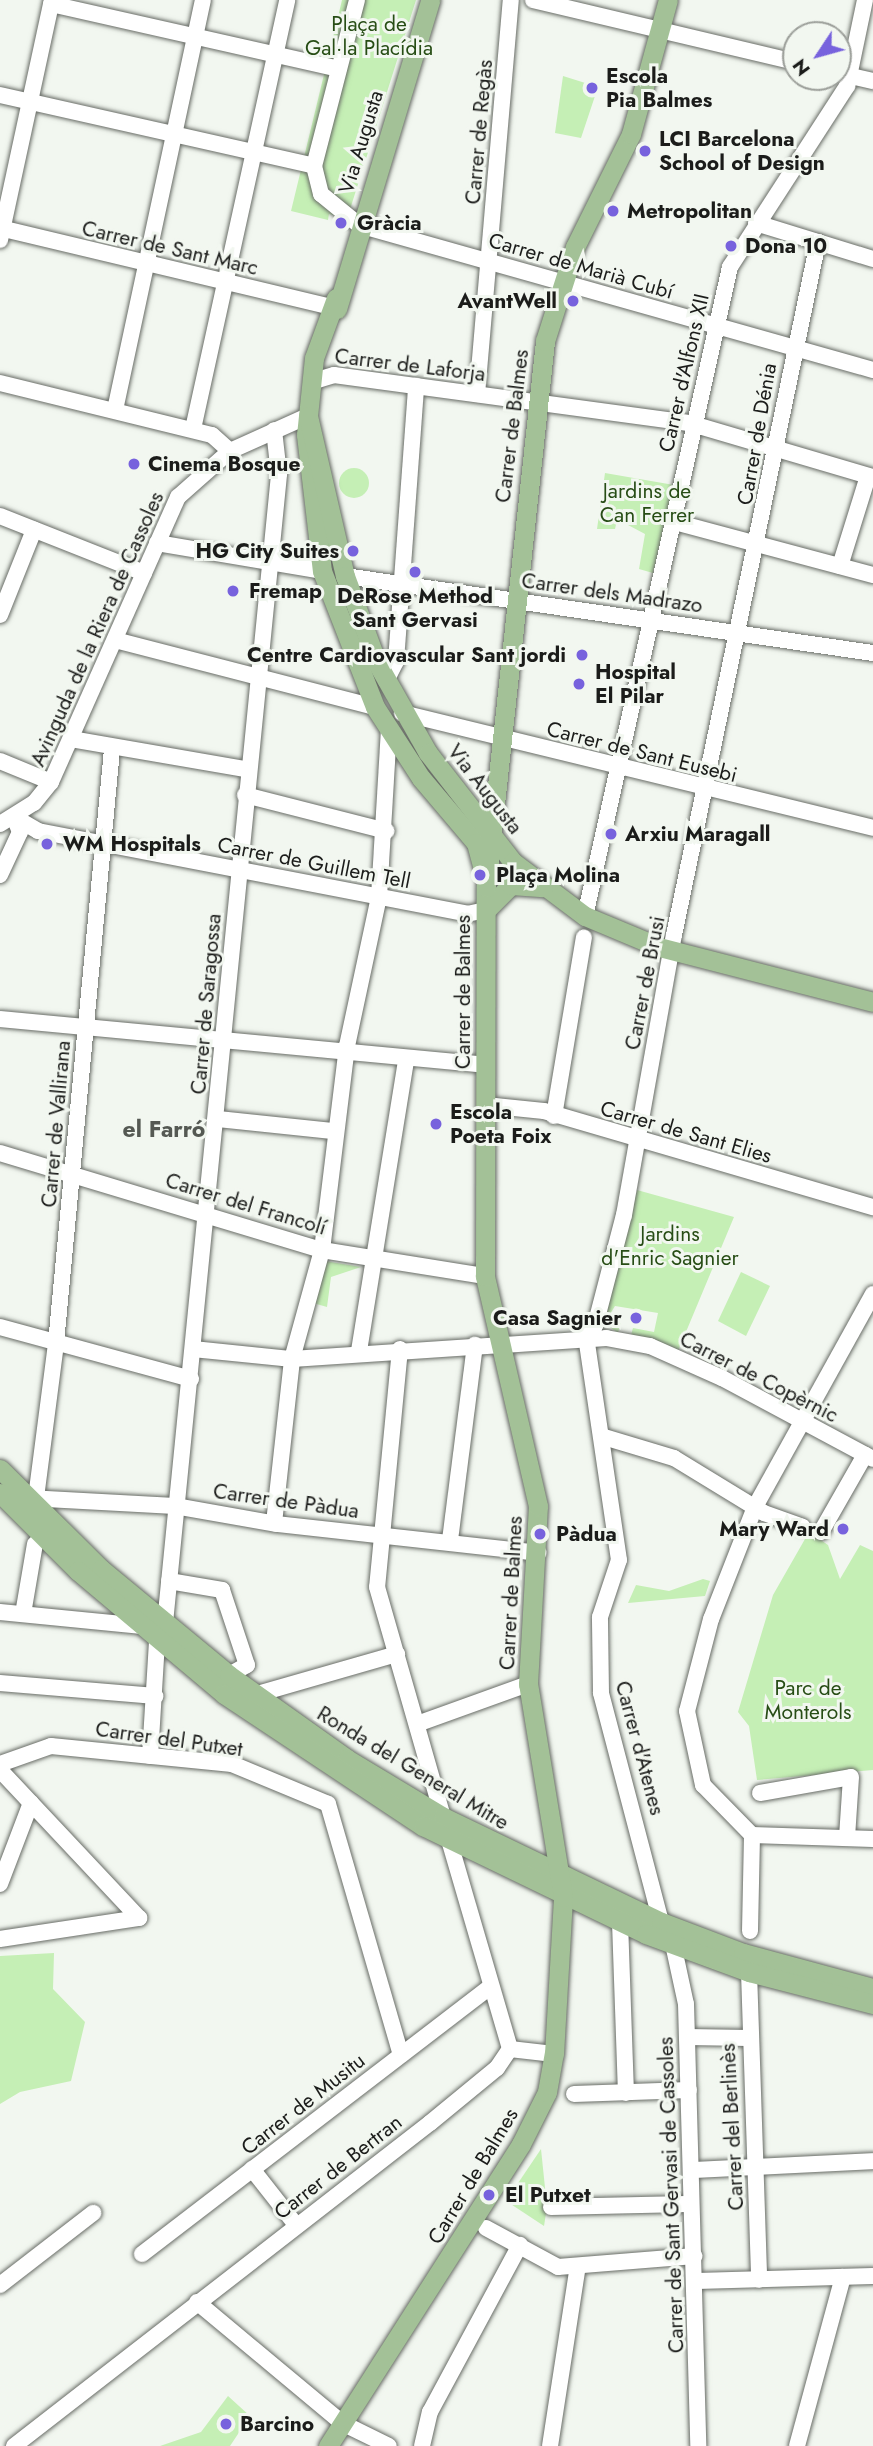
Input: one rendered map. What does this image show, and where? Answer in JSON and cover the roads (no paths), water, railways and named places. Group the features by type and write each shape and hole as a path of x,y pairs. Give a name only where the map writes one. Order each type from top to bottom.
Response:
{"main road":[{"name":"Via Augusta","path":"430,0 332,302 308,416 309,493 322,572 389,715 476,843 486,885"},
{"name":"Carrer de Balmes","path":"328,2446 521,2144 547,2092 554,2054 563,1897 528,1684 538,1553 533,1469 498,1342 485,1276 486,885 494,839 536,401 561,282 631,134 668,0"},
{"name":"Via Augusta","path":"308,416 345,576 386,681 389,715 494,839 544,887 585,916 672,952 873,1002"},
{"path":"322,572 345,576"},
{"path":"486,910 511,885 544,887"},
{"name":"Ronda del General Mitre","path":"0,1469 161,1632 300,1749 449,1840 563,1897 673,1944 749,1972 873,2004"},
{"path":"0,1494 28,1498"},
{"name":"Ronda del General Mitre","path":"0,1494 142,1626 161,1632 229,1675 254,1695 443,1817 559,1876 661,1922 743,1953 873,1988"},
{"path":"443,1817 449,1840"}],"street":[{"path":"116,410 142,264 203,0"},
{"path":"193,429 287,0"},
{"path":"357,0 314,166 321,194 359,225"},
{"name":"Carrer de Regàs","path":"477,394 511,0"},
{"path":"533,0 782,59"},
{"path":"852,48 865,0"},
{"path":"1,233 51,2 195,38 340,69"},
{"path":"852,76 873,81"},
{"name":"Carrer d'Alfons XII","path":"585,916 671,521 696,425 731,264 835,91"},
{"path":"0,94 28,104 314,166"},
{"path":"756,223 873,259"},
{"name":"Carrer de Marià Cubí","path":"359,225 873,370"},
{"name":"Carrer de Sant Marc","path":"1,233 223,283 332,302"},
{"name":"Carrer de Dénia","path":"737,633 758,544 774,447 818,242"},
{"name":"Carrer de Laforja","path":"318,378 416,386 696,425 871,477"},
{"path":"0,383 193,429 219,438 230,451"},
{"path":"386,681 396,661 416,386"},
{"name":"Avinguda de la Riera de Cassoles","path":"7,820 51,782 178,497 230,451 308,416"},
{"name":"Carrer de Saragossa","path":"150,1756 161,1632 191,1379 245,795 279,474 274,430"},
{"path":"840,566 871,477"},
{"path":"0,516 144,573"},
{"path":"671,521 873,575"},
{"path":"0,615 34,530"},
{"path":"158,544 322,572"},
{"name":"Carrer dels Madrazo","path":"345,576 873,653"},
{"name":"Carrer de Brusi","path":"586,1338 620,1236 672,952 737,633"},
{"name":"Carrer de Sant Eusebi","path":"115,640 389,715 617,766 707,790 873,828"},
{"path":"274,1523 292,1359 322,1250 346,1054 379,897 386,831 389,715"},
{"path":"71,739 112,749 245,769"},
{"name":"Carrer de Vallirana","path":"28,1498 37,1490 56,1343 112,749"},
{"path":"0,761 51,782"},
{"path":"245,795 386,831"},
{"path":"0,875 20,832 7,820"},
{"name":"Carrer de Guillem Tell","path":"7,820 38,831 467,914 486,910"},
{"path":"554,1115 584,937"},
{"path":"0,1019 406,1060 485,1065"},
{"path":"359,1351 406,1060"},
{"name":"Carrer de Sant Elies","path":"485,1105 554,1115 873,1207"},
{"path":"218,1119 332,1131"},
{"name":"Carrer del Francolí","path":"0,1153 322,1250 485,1276"},
{"path":"873,1294 865,1324 803,1422 755,1507 711,1619 687,1711 703,1785 752,1835 873,1839"},
{"path":"0,1327 191,1379"},
{"name":"Carrer de Copèrnic","path":"193,1349 292,1359 359,1351 586,1338 650,1346 869,1457"},
{"name":"Carrer d'Atenes","path":"586,1338 604,1437 619,1567 600,1617 601,1693 661,1922"},
{"path":"450,1539 475,1345"},
{"path":"400,1349 377,1587 443,1817"},
{"path":"604,1437 674,1458 755,1507 803,1527"},
{"path":"821,1532 842,1493 869,1457"},
{"name":"Carrer de Pàdua","path":"28,1498 175,1506 274,1523 382,1535 450,1539 538,1553"},
{"path":"23,1614 35,1544"},
{"path":"169,1581 222,1590 247,1665 229,1675"},
{"path":"0,1612 142,1626"},
{"path":"254,1695 397,1654"},
{"path":"0,1683 155,1696"},
{"path":"417,1724 528,1684"},
{"name":"Carrer del Putxet","path":"0,1767 51,1746 232,1764 328,1804 401,2055"},
{"path":"0,1767 139,1919 0,1939"},
{"path":"760,1793 851,1777 847,1838"},
{"path":"2,1885 31,1802"},
{"path":"750,1931 752,1835"},
{"path":"449,1840 510,2049 554,2054"},
{"path":"621,1922 626,2093"},
{"name":"Carrer de Sant Gervasi de Cassoles","path":"673,1944 687,2037 696,2281 698,2446"},
{"name":"Carrer del Berlinès","path":"749,1972 749,2038 759,2280"},
{"name":"Carrer de Musitu","path":"142,2254 490,1987"},
{"path":"687,2037 749,2038"},
{"name":"Carrer de Bertran","path":"14,2446 497,2068 510,2049"},
{"path":"573,2094 689,2090"},
{"path":"692,2170 873,2161"},
{"path":"253,2169 296,2225"},
{"path":"551,2207 686,2204"},
{"path":"0,2285 93,2213"},
{"path":"486,2228 556,2266 695,2256"},
{"path":"422,2446 436,2400 520,2245"},
{"path":"550,2446 578,2266"},
{"path":"696,2281 873,2276"},
{"path":"797,2446 843,2277"},
{"path":"197,2302 342,2423 389,2446"}],"place":[{"name":"Escola Pia Balmes","path":"592,88"},
{"name":"LCI Barcelona School of Design","path":"645,151"},
{"name":"Metropolitan","path":"613,211"},
{"name":"Gràcia","path":"341,223"},
{"name":"Dona 10","path":"731,246"},
{"name":"AvantWell","path":"573,301"},
{"name":"Cinema Bosque","path":"134,464"},
{"name":"HG City Suites","path":"353,551"},
{"name":"DeRose Method Sant Gervasi","path":"415,572"},
{"name":"Fremap","path":"233,591"},
{"name":"Centre Cardiovascular Sant jordi","path":"582,655"},
{"name":"Hospital El Pilar","path":"579,684"},
{"name":"Arxiu Maragall","path":"611,834"},
{"name":"WM Hospitals","path":"47,844"},
{"name":"Plaça Molina","path":"480,875"},
{"name":"Escola Poeta Foix","path":"436,1124"},
{"name":"Casa Sagnier","path":"636,1318"},
{"name":"Mary Ward","path":"843,1529"},
{"name":"Pàdua","path":"540,1534"},
{"name":"El Putxet","path":"489,2195"},
{"name":"Barcino","path":"226,2424"}],"district":[{"name":"el Farró","path":"164,1129"}],"park label":[{"name":"Plaça de Gal·la Placídia","path":"369,36"},
{"name":"Jardins de Can Ferrer","path":"647,503"},
{"name":"Jardins d'Enric Sagnier","path":"670,1246"},
{"name":"Parc de Monterols","path":"808,1700"}]}
